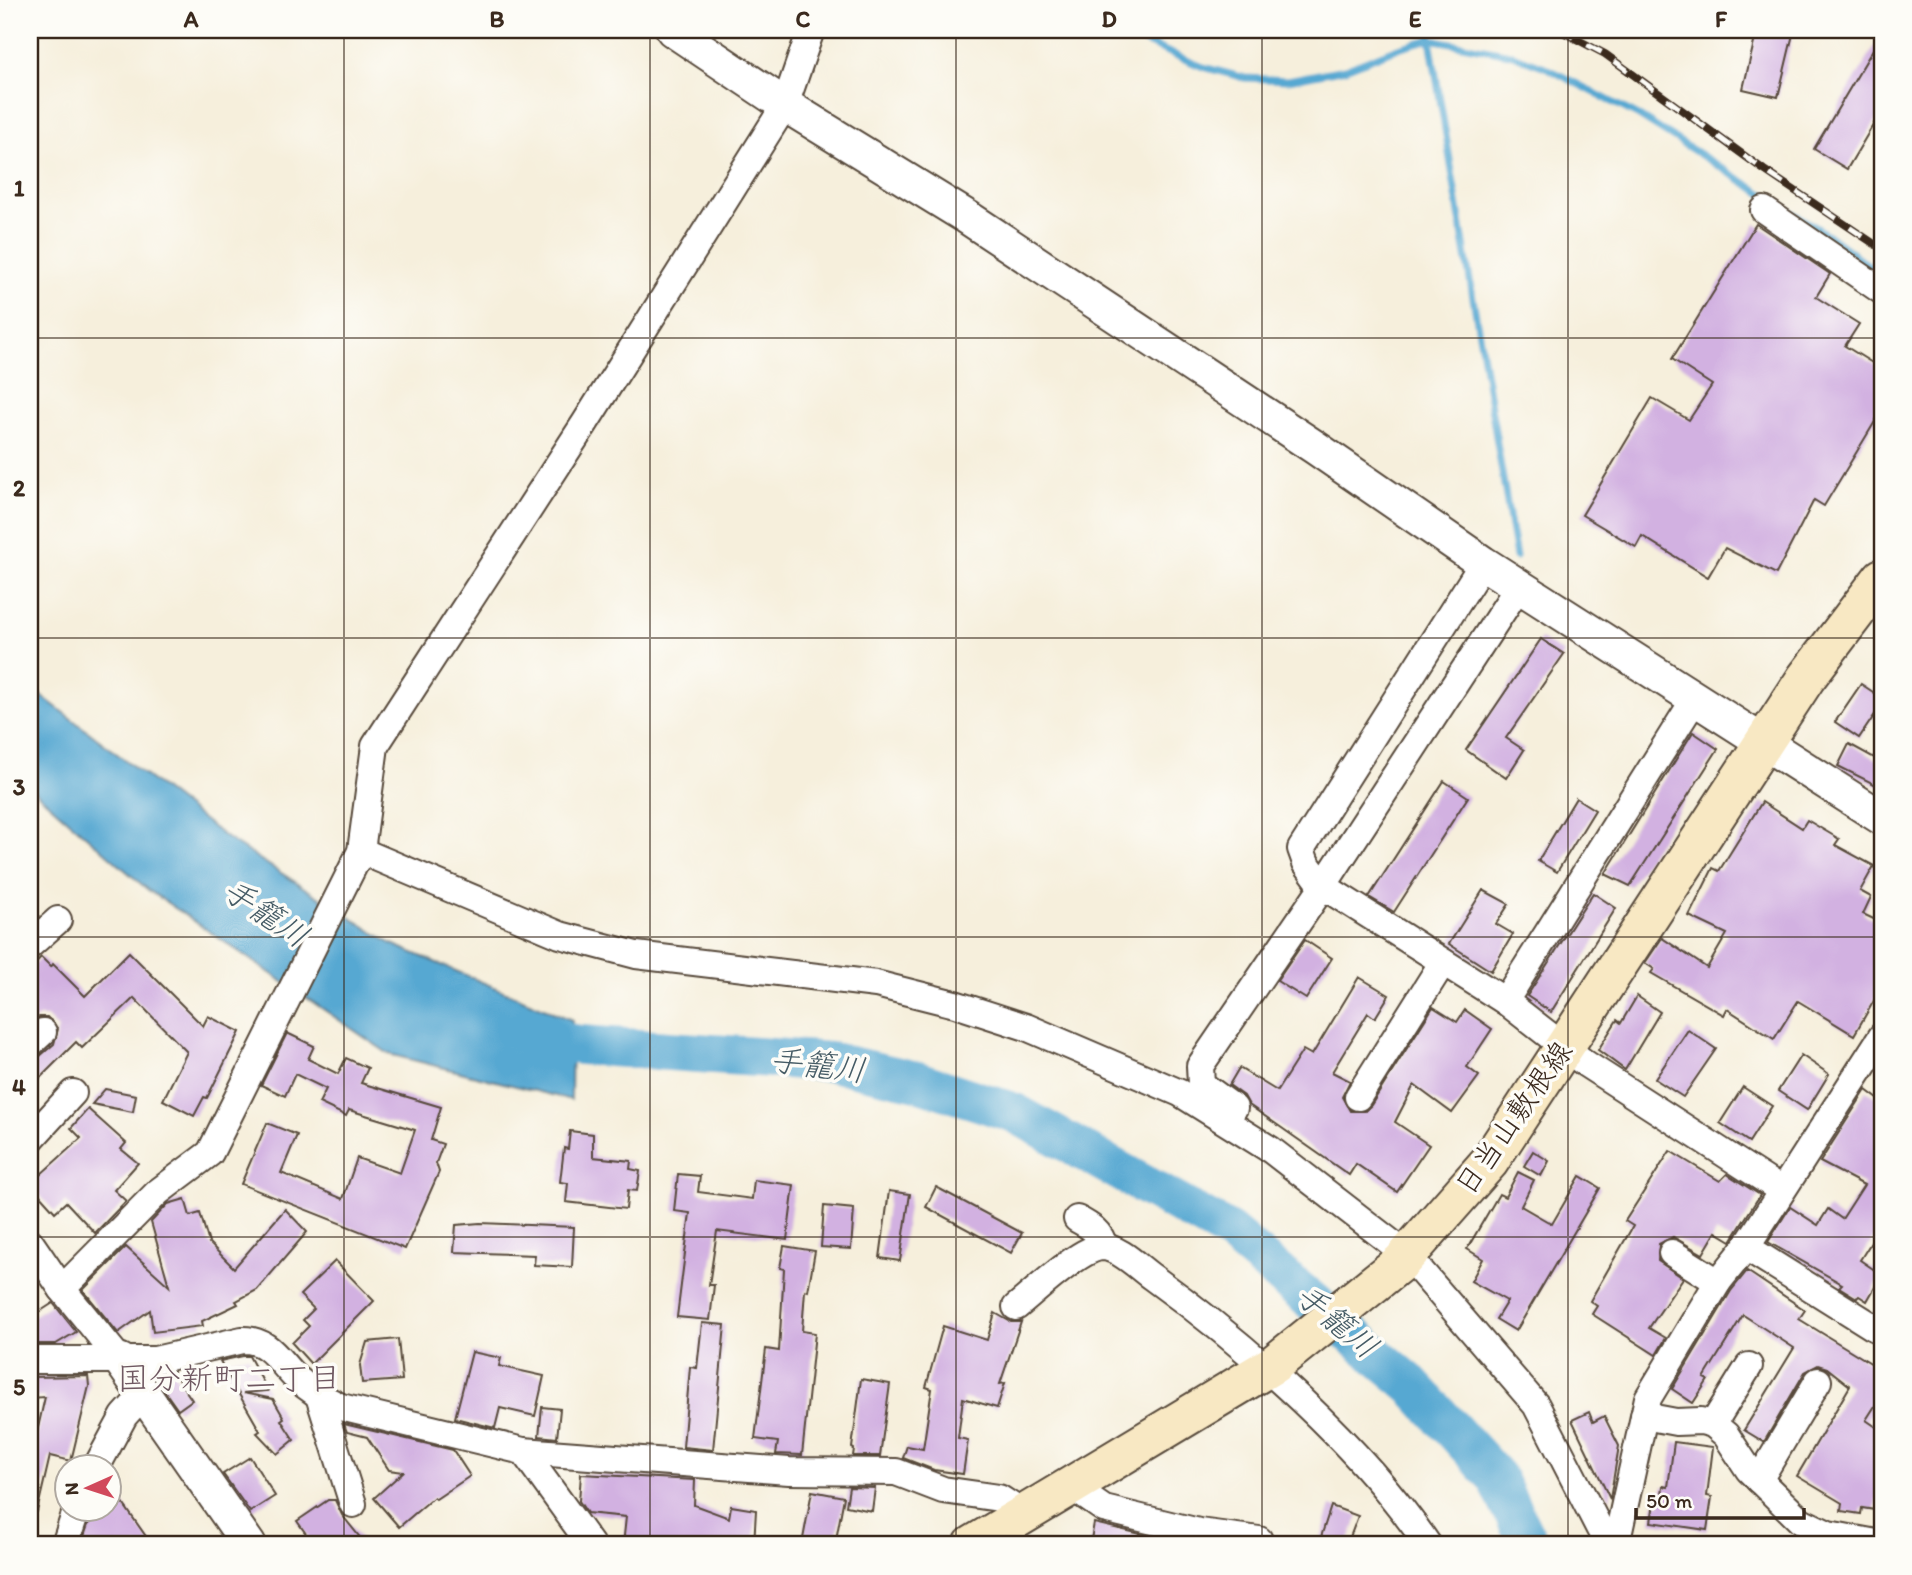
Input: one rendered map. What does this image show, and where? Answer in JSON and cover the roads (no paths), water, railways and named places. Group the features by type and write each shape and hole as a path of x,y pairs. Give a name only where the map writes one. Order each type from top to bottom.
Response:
{"main road":[{"name":"日当山敷根線","path":"973,1545 1270,1366 1404,1258 1489,1162 1563,1046 1765,745 1806,678 1882,578"}],"street":[{"path":"673,30 785,105 967,217 1483,563 1882,818"},
{"path":"62,1289 158,1192 210,1153 359,857 371,762 383,732 584,423 785,105 811,30"},
{"path":"1764,210 1882,291"},
{"path":"1483,563 1301,849 1306,863 1323,886 1504,1001 1586,1065 1780,1189"},
{"path":"1272,1150 1272,1134 1201,1084 1200,1066 1323,886 1519,586"},
{"path":"1504,1001 1696,697"},
{"path":"359,857 560,935 636,956 876,984 955,1004 1026,1027 1180,1093 1272,1150 1404,1258 1536,1405 1607,1542 1619,1531 1648,1398 1718,1282 1746,1247 1780,1189 1882,1037"},
{"path":"30,945 58,920"},
{"path":"1358,1097 1443,962"},
{"path":"30,1140 72,1093"},
{"path":"1077,1219 1090,1226 1102,1238 1104,1247"},
{"path":"30,1242 62,1289 120,1360 244,1544"},
{"path":"1016,1307 1089,1250 1104,1247 1112,1249 1213,1321 1270,1366 1356,1456 1428,1545"},
{"path":"1746,1247 1875,1328"},
{"path":"1672,1253 1718,1282"},
{"path":"30,1360 155,1360 242,1340 256,1341 273,1351 294,1376 319,1396 341,1407 523,1451 762,1470 896,1472 943,1490 999,1498 1024,1514"},
{"path":"1713,1424 1749,1366"},
{"path":"1759,1480 1818,1381"},
{"path":"105,1452 124,1416 143,1395"},
{"path":"319,1396 353,1504"},
{"path":"1644,1416 1676,1422 1713,1424 1726,1435 1745,1465 1801,1521 1843,1541 1882,1544"},
{"path":"523,1451 591,1545"},
{"path":"1072,1487 1104,1509 1199,1532 1259,1541 1261,1545"},
{"path":"65,1545 72,1522"}],"water":[{"path":"30,687 228,839 392,944 572,1020 571,1100 389,1054 147,889 30,787"}],"waterway":[{"path":"1116,30 1203,67 1245,78 1288,80 1345,69 1398,48 1430,39 1510,54 1545,67 1639,116 1828,235 1879,273"},
{"path":"1431,30 1430,39 1516,557"},
{"name":"手籠川","path":"517,1036 581,1045 832,1062 917,1081 1015,1113 1229,1232 1411,1384 1496,1477 1529,1545"}],"railway":[{"path":"1559,30 1605,54 1764,170 1882,249"}],"district":[{"name":"国分新町二丁目","path":"229,1378"}]}
